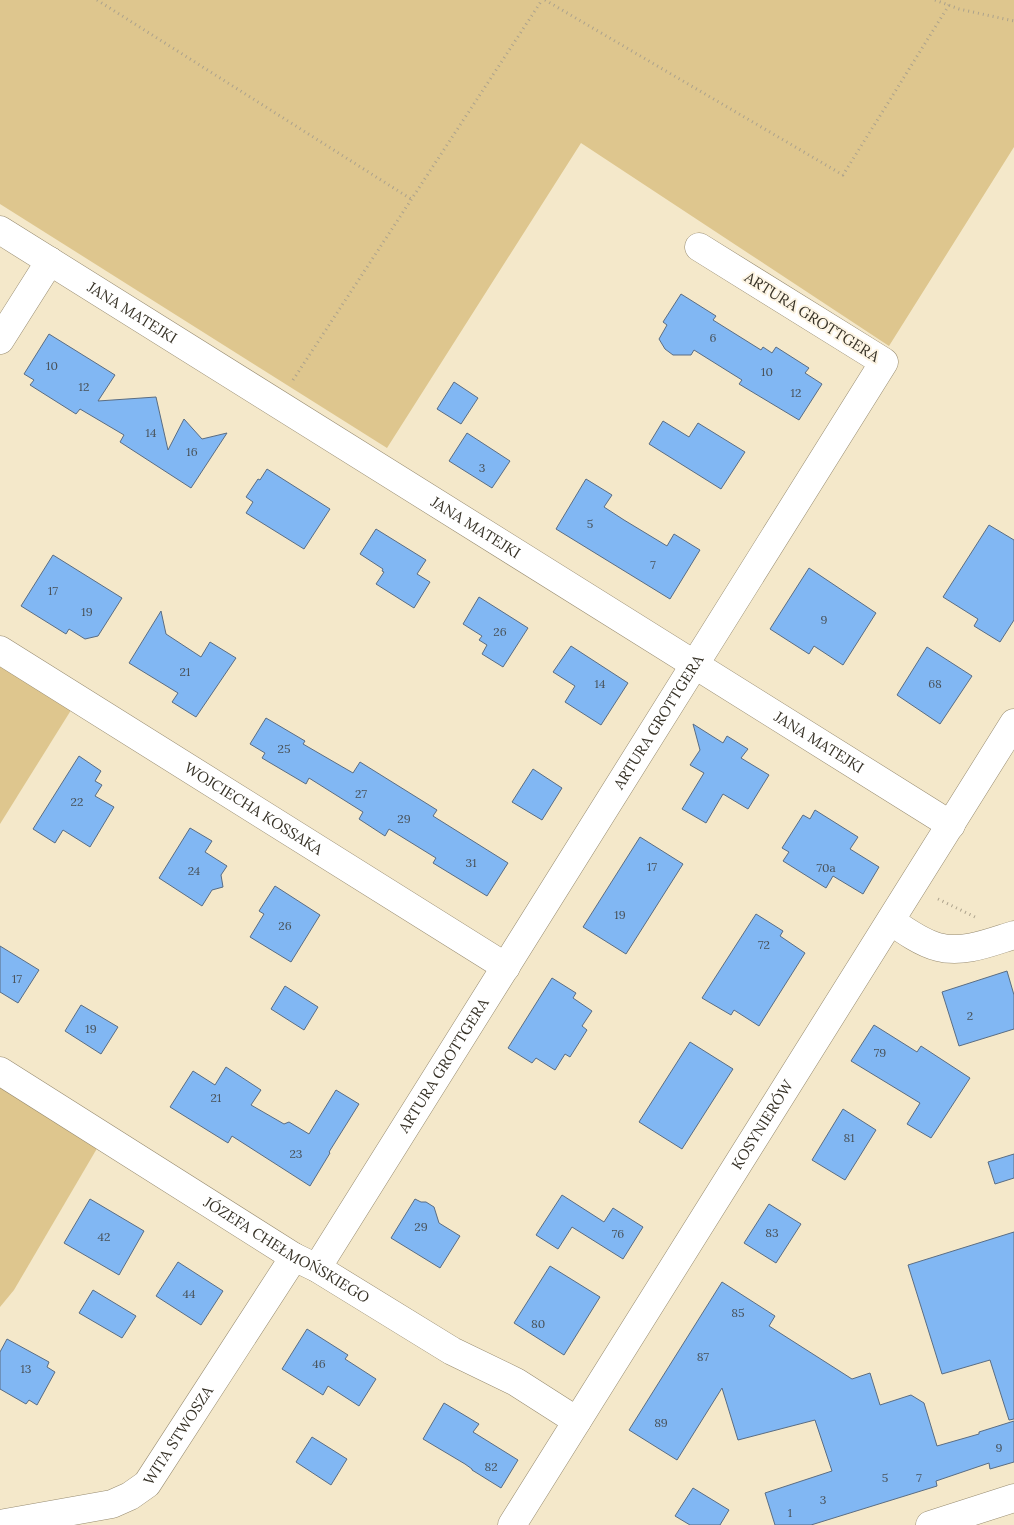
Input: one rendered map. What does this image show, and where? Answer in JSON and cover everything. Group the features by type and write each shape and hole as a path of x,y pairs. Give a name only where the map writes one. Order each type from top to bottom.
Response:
{"street":[{"name":"JANA MATEJKI","path":"0,230 951,825"},
{"name":"ARTURA GROTTGERA","path":"306,1263 506,967 884,362 699,247"},
{"path":"0,340 50,261"},
{"name":"WOJCIECHA KOSSAKA","path":"0,650 506,967"},
{"name":"KOSYNIERÓW","path":"512,1525 1014,723"},
{"path":"890,922 938,948 959,949 980,946 1014,935"},
{"name":"JÓZEFA CHEŁMOŃSKIEGO","path":"0,1071 306,1263 452,1351 516,1382 577,1421"},
{"name":"WITA STWOSZA","path":"0,1524 112,1504 130,1496 147,1484 306,1263"},
{"path":"930,1525 1014,1498"}],"path":[{"path":"97,0 411,200"},
{"path":"277,403 544,0 842,175 950,6"},
{"path":"936,0 959,9 1014,21"},
{"path":"933,896 979,920"}],"shaded area":[{"path":"0,0 1014,0 1014,147 889,346 581,143 387,448 0,204"},
{"path":"0,661 73,707 0,824"},
{"path":"0,1083 99,1145 14,1290 0,1307"}],"building":[{"path":"681,294 716,316 713,320 761,350 763,347 772,353 776,347 809,368 805,373 822,384 799,420 739,384 742,380 694,350 691,355 673,355 665,349 659,339 667,325 663,322"},
{"path":"49,334 115,375 98,401 156,397 168,450 184,419 202,439 227,433 191,488 120,442 124,435 80,409 76,414 30,385 34,380 24,374"},
{"path":"454,382 478,398 461,424 437,409"},
{"path":"663,421 689,437 698,423 745,452 721,489 649,444"},
{"path":"467,433 510,461 492,488 449,461"},
{"path":"267,469 330,509 304,549 246,513 253,502 246,497"},
{"path":"586,479 612,495 604,507 624,520 667,546 674,534 700,550 670,599 556,529"},
{"path":"989,525 1014,540 1014,620 1000,642 974,626 978,619 943,597"},
{"path":"376,529 426,560 417,574 430,582 414,608 376,584 384,572 382,571 383,569 360,554"},
{"path":"53,555 122,598 98,636 85,639 69,629 66,634 21,606"},
{"path":"809,568 876,613 843,665 814,646 809,654 770,629"},
{"path":"479,597 528,628 503,667 482,654 487,645 479,640 482,636 463,624"},
{"path":"161,611 166,634 201,657 210,642 236,658 196,717 172,702 178,693 129,663"},
{"path":"571,646 628,683 601,725 565,702 575,686 553,672"},
{"path":"927,647 972,676 940,724 897,695"},
{"path":"266,718 305,741 303,744 353,773 360,762 437,810 433,816 508,863 487,896 433,863 436,858 389,829 385,836 359,819 363,812 309,778 306,784 262,758 265,753 250,744"},
{"path":"693,724 723,743 727,736 748,749 741,758 769,775 748,809 723,794 706,823 682,809 704,773 690,765 700,750"},
{"path":"79,756 101,771 95,781 102,785 95,796 114,807 90,847 63,830 55,843 33,829"},
{"path":"533,769 562,788 542,820 512,802"},
{"path":"815,810 858,837 850,849 879,867 863,894 833,876 826,888 783,861 789,852 782,848 803,815 810,819"},
{"path":"190,828 212,841 205,852 227,866 221,875 223,887 212,890 202,906 159,878"},
{"path":"640,837 683,864 626,954 583,927"},
{"path":"275,886 320,915 291,962 250,937 264,914 259,911"},
{"path":"756,914 783,931 780,936 805,953 759,1026 734,1010 731,1015 702,998"},
{"path":"0,946 39,970 18,1003 0,992"},
{"path":"1007,971 1014,995 1014,1029 959,1046 942,992"},
{"path":"552,978 576,993 573,998 592,1011 582,1026 587,1030 570,1057 565,1054 555,1070 536,1058 532,1063 508,1048"},
{"path":"285,986 318,1007 304,1030 271,1009"},
{"path":"81,1005 118,1027 101,1054 65,1031"},
{"path":"874,1025 917,1052 921,1046 970,1078 931,1138 907,1124 920,1103 851,1061"},
{"path":"690,1042 733,1069 682,1149 639,1122"},
{"path":"226,1067 261,1090 251,1105 284,1124 289,1122 309,1134 336,1090 359,1104 310,1186 232,1136 228,1143 170,1107 193,1071 215,1085"},
{"path":"843,1109 876,1130 845,1180 812,1160"},
{"path":"1014,1154 1014,1178 995,1184 988,1162"},
{"path":"562,1195 604,1222 613,1208 643,1227 623,1259 572,1227 558,1249 536,1235"},
{"path":"90,1199 144,1231 119,1275 64,1243"},
{"path":"415,1199 426,1202 434,1207 439,1223 460,1236 440,1268 391,1238"},
{"path":"769,1204 801,1224 776,1263 744,1243"},
{"path":"1014,1232 1014,1419 1009,1420 990,1360 942,1374 908,1265"},
{"path":"178,1262 223,1291 201,1325 156,1296"},
{"path":"550,1266 600,1297 564,1355 514,1323"},
{"path":"722,1282 775,1316 769,1326 852,1379 870,1373 880,1405 911,1395 924,1403 937,1446 979,1434 979,1432 1014,1421 1014,1462 990,1469 989,1463 936,1481 937,1486 811,1525 775,1525 765,1493 832,1471 815,1420 738,1440 722,1388 677,1460 629,1430"},
{"path":"93,1290 136,1316 122,1338 79,1313"},
{"path":"307,1329 348,1355 345,1359 376,1379 359,1406 328,1386 323,1395 282,1369"},
{"path":"7,1339 49,1362 47,1367 55,1372 37,1405 29,1400 26,1404 0,1389 0,1352"},
{"path":"444,1403 479,1424 473,1432 518,1460 501,1488 423,1439"},
{"path":"312,1437 347,1459 331,1485 296,1462"},
{"path":"693,1488 729,1510 720,1525 690,1525 675,1516"}]}
